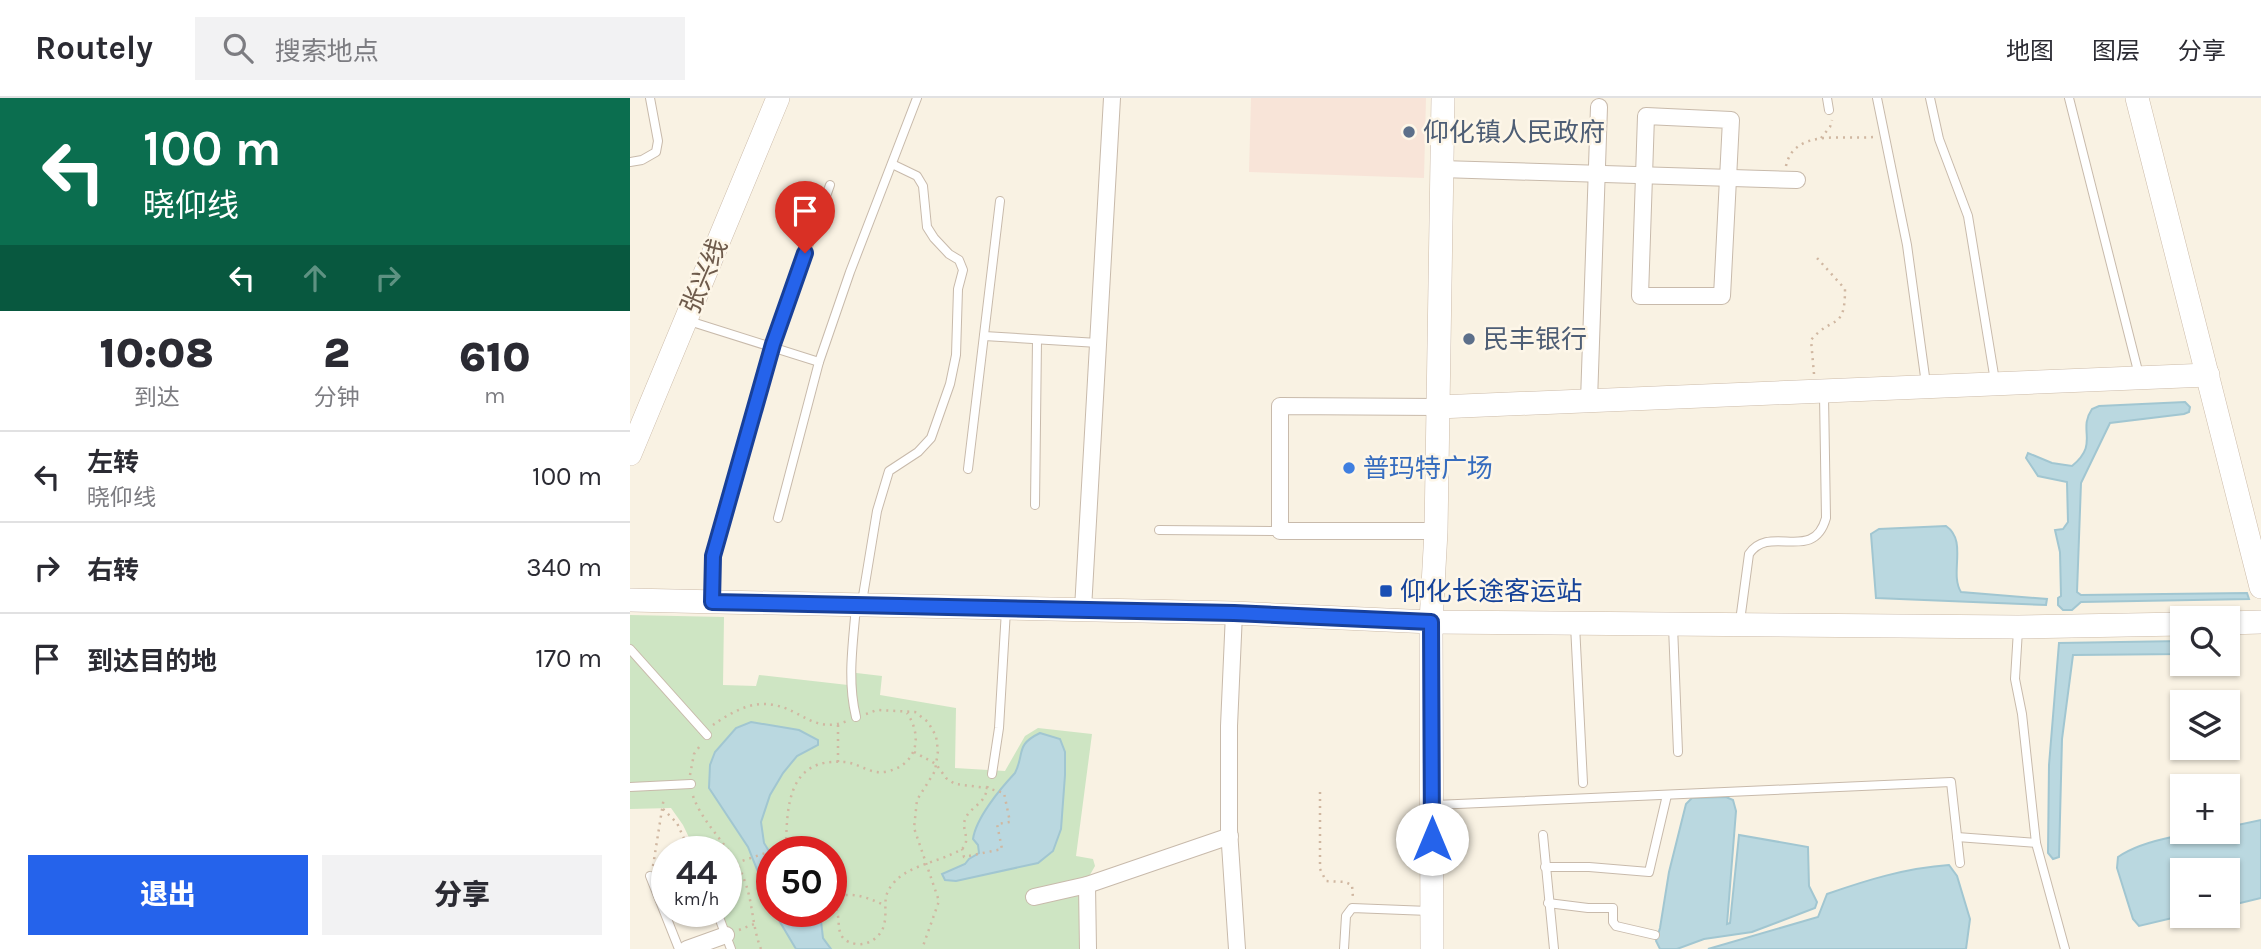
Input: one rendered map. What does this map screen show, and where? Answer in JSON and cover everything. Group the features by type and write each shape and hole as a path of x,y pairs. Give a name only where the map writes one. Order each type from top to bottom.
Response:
{"street":[{"name":"张兴线","path":"630,452 779,98"},
{"path":"1083,609 1112,98"},
{"path":"1432,949 1431,622 1436,531 1443,98"},
{"path":"2137,98 2261,587"},
{"path":"1590,401 1598,103"},
{"path":"1646,116 1731,120 1728,177 1722,296 1640,296 1646,116"},
{"path":"1441,169 1790,179"},
{"path":"1436,531 1280,531 1280,406 1437,407 2208,375"},
{"path":"630,600 1234,613 1431,622 2018,627 2170,624"},
{"path":"1234,613 1229,726 1230,836 1237,949"},
{"path":"2240,623 2261,622"},
{"path":"1034,897 1087,885 1230,836"},
{"path":"1087,885 1088,949"},
{"path":"687,949 728,942"}],"lane":[{"path":"630,162 642,160 656,152 658,141 650,98"},
{"path":"778,518 819,362 850,272 918,98"},
{"path":"1827,98 1829,110"},
{"path":"1877,98 1907,245 1926,387"},
{"path":"1930,98 1938,139 1968,216 1995,384"},
{"path":"2069,98 2140,378"},
{"path":"856,718 850,678 859,605 877,511 889,471 918,452 931,438 950,383 956,355 958,289 963,270 959,260 948,254 927,227 923,186 916,176 892,164"},
{"path":"712,602 713,556 772,347 830,185"},
{"path":"968,468 1000,201"},
{"path":"686,320 819,362"},
{"path":"984,336 1098,343"},
{"path":"1035,505 1037,340"},
{"path":"1739,624 1749,554 1753,548 1766,541 1808,542 1822,532 1826,519 1820,391"},
{"path":"1159,530 1280,531"},
{"path":"992,774 999,727 1006,608"},
{"path":"1575,623 1583,783"},
{"path":"1673,624 1678,752"},
{"path":"2018,627 2015,680 2022,714 2036,843 2065,949"},
{"path":"630,649 706,735"},
{"path":"1432,805 1951,782 1960,863"},
{"path":"630,787 691,784"},
{"path":"1545,867 1589,867 1649,872 1667,795"},
{"path":"1543,835 1554,949"},
{"path":"1957,837 2036,843"},
{"path":"650,876 679,949"},
{"path":"1548,903 1613,908 1616,926 1655,935"},
{"path":"1344,949 1346,916 1352,908 1432,911"}],"path":[{"path":"1821,139 1830,127 1832,119 1829,110"},
{"path":"1790,179 1788,155 1796,145 1808,140 1884,136"},
{"path":"1817,258 1845,289 1845,311 1838,321 1818,331 1811,340 1820,391"},
{"path":"719,836 705,820 693,798 690,772 694,754 712,725 729,713 745,707 774,705 811,722 838,724 877,710 915,712 928,722 936,736 938,751 935,771 917,800 914,828 939,901 937,914 922,949"},
{"path":"786,836 787,807 793,787 811,769 827,762 838,762 862,766 872,772 883,772 905,764 917,746 915,732 905,711"},
{"path":"838,724 838,762"},
{"path":"914,752 936,764 946,778 955,784 987,788 1003,793 1010,821 997,824 1002,849 964,857 962,849 967,838 964,822 970,810 985,798 987,788 992,774"},
{"path":"650,876 663,809 663,786"},
{"path":"1320,792 1320,869 1325,881 1352,885 1352,908"},
{"path":"663,809 677,823 683,836"},
{"path":"838,927 846,940 858,945 870,942 878,936 884,925 886,893 897,878 912,869 962,849"},
{"path":"742,874 761,949"},
{"path":"847,895 862,895 884,905"}],"shaded area":[{"path":"1251,98 1426,98 1424,178 1249,172"}],"green space":[{"path":"630,615 724,617 723,685 756,686 759,675 848,685 848,672 882,676 880,695 956,708 955,768 1005,771 1025,736 1038,728 1092,734 1076,856 1093,859 1095,866 1087,880 1079,879 1082,949 735,949 726,927 742,927 742,836 688,836 671,808 630,809"}],"water":[{"path":"2185,402 2190,407 2189,412 2184,414 2110,423 2081,483 2077,592 2081,595 2247,593 2249,599 2081,602 2072,610 2063,610 2058,605 2058,598 2061,596 2060,552 2055,530 2063,529 2068,522 2067,482 2038,476 2026,458 2028,453 2052,463 2072,466 2085,450 2086,424 2092,409 2099,406"},
{"path":"1946,526 1956,540 1957,576 1961,592 2047,599 2046,605 1876,598 1871,534 1879,529"},
{"path":"2170,641 2170,654 2073,655 2062,739 2059,857 2053,859 2048,853 2049,765 2059,643"},
{"path":"751,722 799,730 818,740 818,745 797,756 770,795 761,822 763,836 756,836 756,867 742,836 709,788 710,765 715,752 736,728"},
{"path":"1040,733 1060,739 1065,752 1061,829 1053,851 1038,863 956,881 945,880 942,874 965,864 979,853 978,845 973,839 979,822 996,795 1015,773 1027,741"},
{"path":"1726,797 1733,800 1736,811 1727,924 1730,923 1739,835 1808,847 1809,886 1817,902 1815,908 1752,932 1704,939 1677,949 1660,949 1656,941 1686,804 1692,798"},
{"path":"2261,820 2261,898 2240,903 2240,858 2170,858 2170,919 2139,926 2133,919 2117,868 2118,857 2142,845 2170,838 2170,844 2240,844 2240,824"},
{"path":"1949,865 1957,876 1970,919 1966,949 1708,949 1818,917 1827,894 1887,875"},
{"path":"783,927 822,927 823,938 831,949 796,949"}],"place":[{"name":"仰化镇人民政府","path":"1409,132"},
{"name":"民丰银行","path":"1469,339"},
{"name":"普玛特广场","path":"1349,468"},
{"name":"仰化长途客运站","path":"1386,591"}],"route":[{"path":"805,253 773,344 713,556 712,602 1234,613 1431,622 1432,839"}]}
